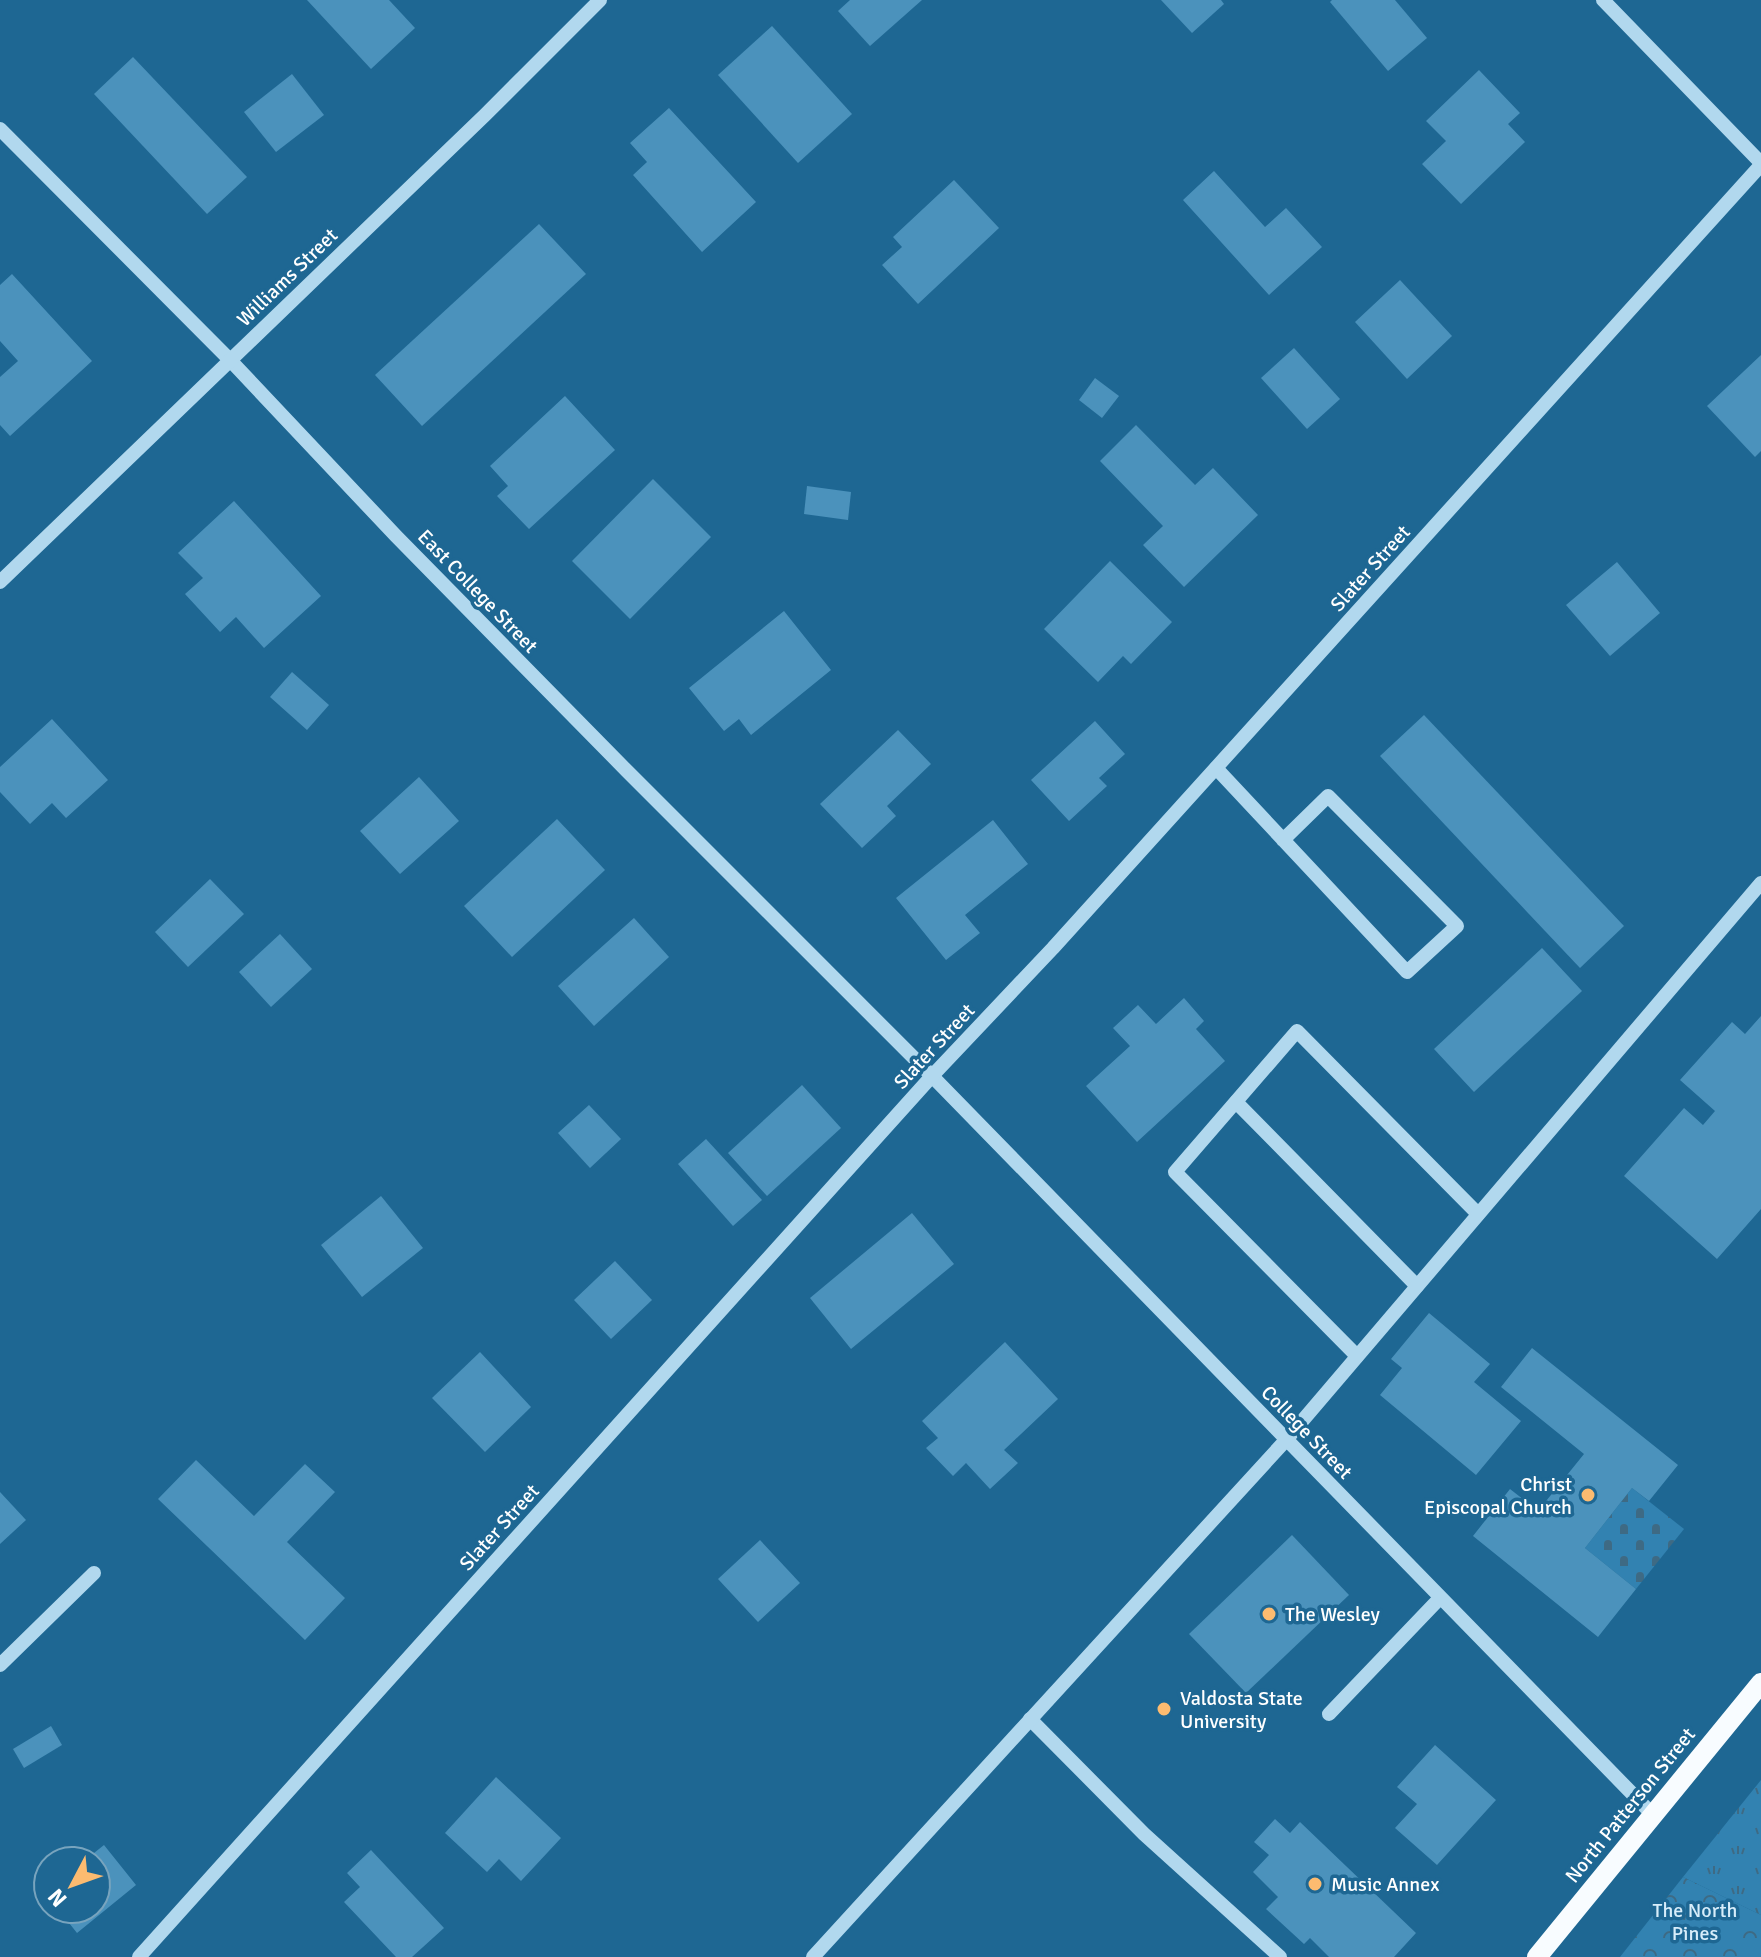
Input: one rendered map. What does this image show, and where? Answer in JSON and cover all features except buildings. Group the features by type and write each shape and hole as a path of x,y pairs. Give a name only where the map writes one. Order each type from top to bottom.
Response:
{"main road":[{"name":"North Patterson Street","path":"1537,1957 1761,1683"}],"street":[{"name":"Williams Street","path":"0,582 485,115 600,0"},
{"path":"1603,0 1761,164"},
{"name":"East College Street","path":"0,129 230,360 396,536 605,749 932,1076"},
{"name":"Slater Street","path":"139,1957 932,1076 1053,948 1761,164"},
{"path":"1216,768 1283,840 1407,972 1457,926 1328,796 1283,840"},
{"path":"813,1957 1286,1440 1761,883"},
{"path":"1357,1356 1175,1172 1297,1031 1478,1214"},
{"name":"College Street","path":"932,1076 1654,1816"},
{"path":"1236,1102 1417,1286"},
{"path":"0,1665 94,1573"},
{"path":"1329,1714 1440,1598"},
{"path":"1030,1719 1144,1834 1280,1957"}],"green space":[{"path":"1632,1488 1684,1529 1636,1589 1585,1548"},
{"path":"1761,1780 1761,1915 1683,1877"},
{"name":"The North Pines","path":"1683,1877 1761,1915 1761,1957 1620,1957"}],"place":[{"name":"Christ Episcopal Church","path":"1588,1495"},
{"name":"The Wesley","path":"1269,1614"},
{"name":"Valdosta State University","path":"1164,1709"},
{"name":"Music Annex","path":"1315,1884"}]}
